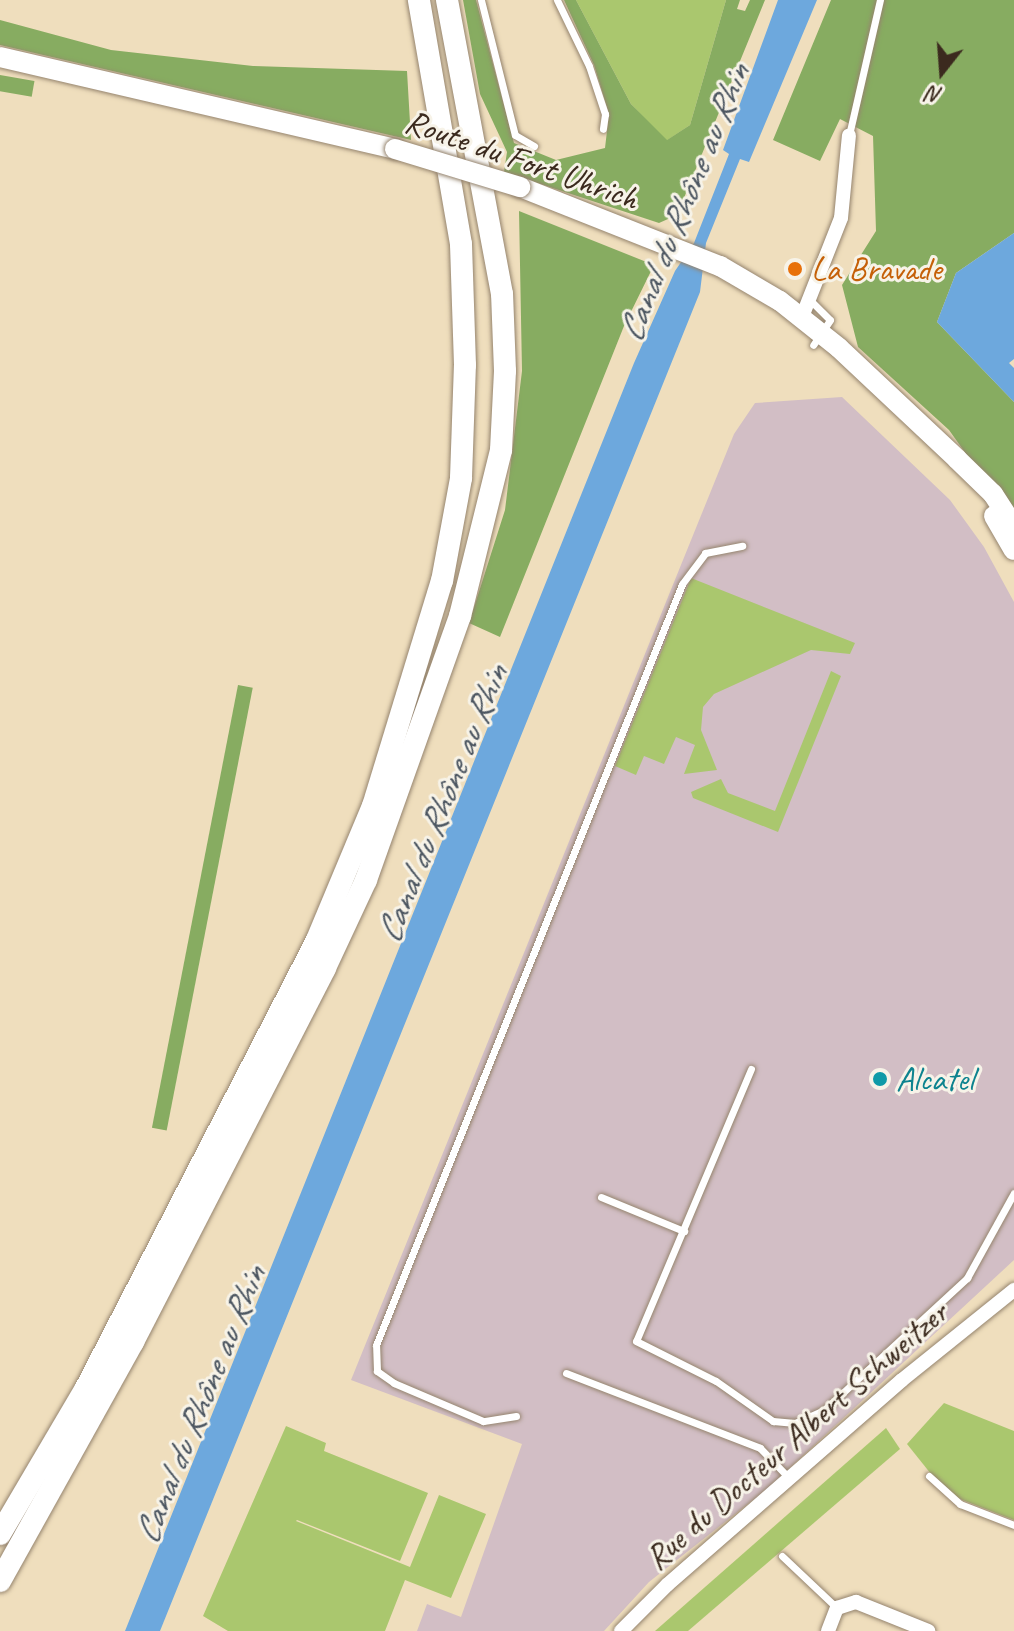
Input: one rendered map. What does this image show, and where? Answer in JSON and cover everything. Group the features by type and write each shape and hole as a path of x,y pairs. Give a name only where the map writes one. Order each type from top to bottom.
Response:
{"main road":[{"path":"0,1534 86,1388 316,942 373,806 442,581 461,478 461,244 419,0"},
{"path":"0,1581 133,1342 325,968 366,880 430,712 471,576 501,450 502,294 447,0"}],"street":[{"name":"Route du Fort Uhrich","path":"0,57 395,149 520,187 720,266 806,308 818,340 957,459 993,494 1014,526"},
{"path":"806,308 841,218 849,135"},
{"name":"Route du Fort Uhrich","path":"957,459 1014,550"},
{"name":"Rue du Docteur Albert Schweitzer","path":"621,1631 790,1479 1014,1290"},
{"path":"828,1631 837,1608 856,1602 928,1631"}],"lane":[{"path":"481,0 515,135 534,146"},
{"path":"557,0 589,66 605,114 603,129"},
{"path":"849,135 880,0"},
{"path":"516,1416 483,1421 394,1383 377,1371 376,1345 682,584 705,553 742,546"},
{"path":"751,1069 636,1341 716,1381 773,1421 795,1423 824,1410 967,1278 1014,1193"},
{"path":"601,1197 684,1231"},
{"path":"566,1373 760,1448 790,1479"},
{"path":"929,1476 960,1504 1014,1525"},
{"path":"782,1556 837,1608"}],"shaded area":[{"path":"842,397 950,500 984,547 1014,602 1014,1260 768,1488 649,1582 604,1631 417,1631 427,1604 461,1617 522,1444 351,1380 734,434 755,403"}],"green space":[{"path":"463,0 476,0 514,143 556,160 605,148 609,114 594,65 564,0 576,0 631,104 667,140 690,125 726,0 740,0 737,9 745,11 750,0 765,0 677,215 659,223 504,172 507,152 480,94"},
{"path":"576,0 726,0 690,125 666,141 631,104"},
{"path":"831,0 1014,0 1014,233 956,273 937,322 1014,402 1014,521 949,430 858,347 842,285 876,231 873,136 840,119 820,161 773,140"},
{"path":"0,20 111,50 253,66 407,71 411,140 0,45"},
{"path":"0,75 34,81 32,97 0,91"},
{"path":"519,211 654,265 624,326 500,637 469,623 505,510 522,371"},
{"path":"691,578 855,643 850,654 811,650 714,694 703,707 701,730 717,770 684,774 695,745 676,737 664,764 644,756 636,775 615,766"},
{"path":"831,671 841,676 778,832 693,798 691,792 721,779 728,793 775,811"},
{"path":"238,685 253,688 167,1131 152,1128"},
{"path":"944,1403 1014,1431 1014,1520 947,1494 907,1444"},
{"path":"286,1426 326,1443 324,1451 428,1493 400,1561 296,1521 410,1567 439,1495 486,1514 451,1598 405,1580 385,1631 228,1631 203,1616"},
{"path":"886,1428 900,1449 688,1631 655,1631"}],"water":[{"path":"778,0 817,0 749,162 740,159 706,243 700,292 160,1631 125,1631 634,363 675,271 694,243 729,154 723,150"},
{"path":"1014,233 1014,359 1009,363 1014,368 1014,402 937,322 956,273"}],"place":[{"name":"La Bravade","path":"795,269"},
{"name":"Alcatel","path":"880,1079"}],"water label":[{"name":"Canal du Rhône au Rhin","path":"684,203"},
{"name":"Canal du Rhône au Rhin","path":"442,804"},
{"name":"Canal du Rhône au Rhin","path":"200,1405"}]}
